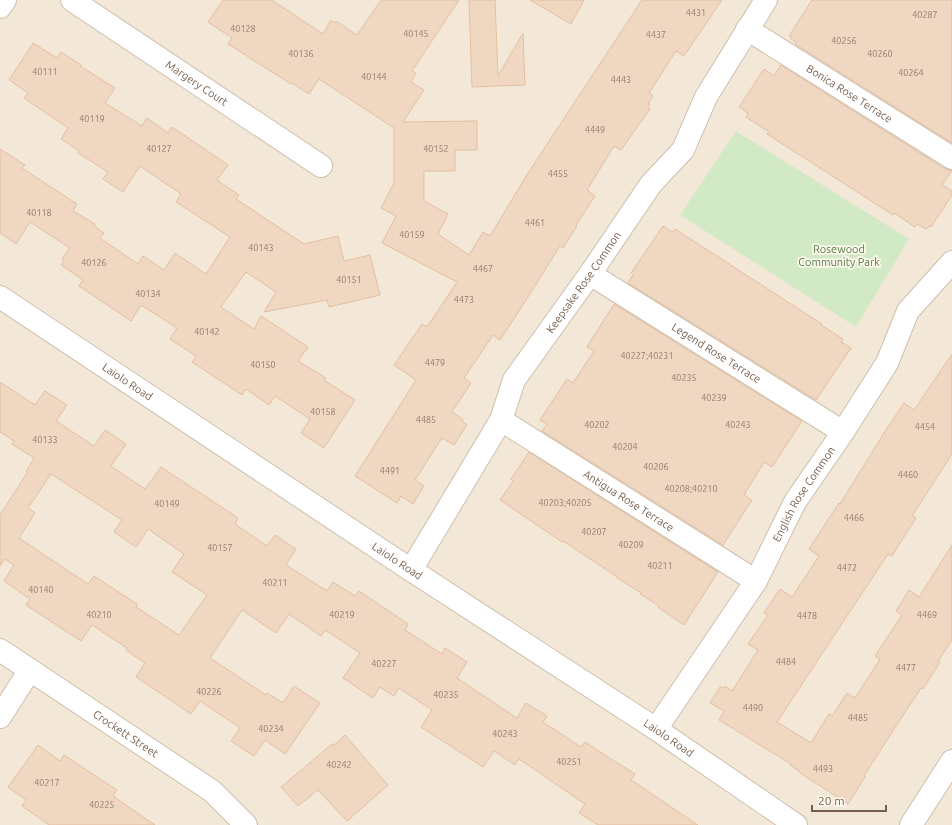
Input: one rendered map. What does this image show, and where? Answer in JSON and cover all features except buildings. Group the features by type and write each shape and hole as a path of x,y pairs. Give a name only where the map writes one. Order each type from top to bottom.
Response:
{"street":[{"path":"0,7 5,0"},
{"name":"Margery Court","path":"72,0 321,166"},
{"name":"Keepsake Rose Common","path":"411,570 501,420 514,380 590,274 651,184 683,150 706,97 766,0"},
{"name":"Bonica Rose Terrace","path":"747,29 952,158"},
{"name":"English Rose Common","path":"656,729 756,581 795,502 843,432 887,363 908,311 952,262"},
{"name":"Legend Rose Terrace","path":"590,274 843,432"},
{"name":"Laiolo Road","path":"0,297 411,570 656,729 796,825"},
{"name":"Antigua Rose Terrace","path":"501,420 756,581"},
{"name":"Crockett Street","path":"0,650 212,791 246,825"},
{"path":"0,717 30,670"},
{"path":"911,825 952,761"}],"shaded area":[{"path":"0,0 952,0 952,825 0,825"}],"green space":[{"name":"Rosewood Community Park","path":"736,131 909,239 856,327 680,215"}]}
